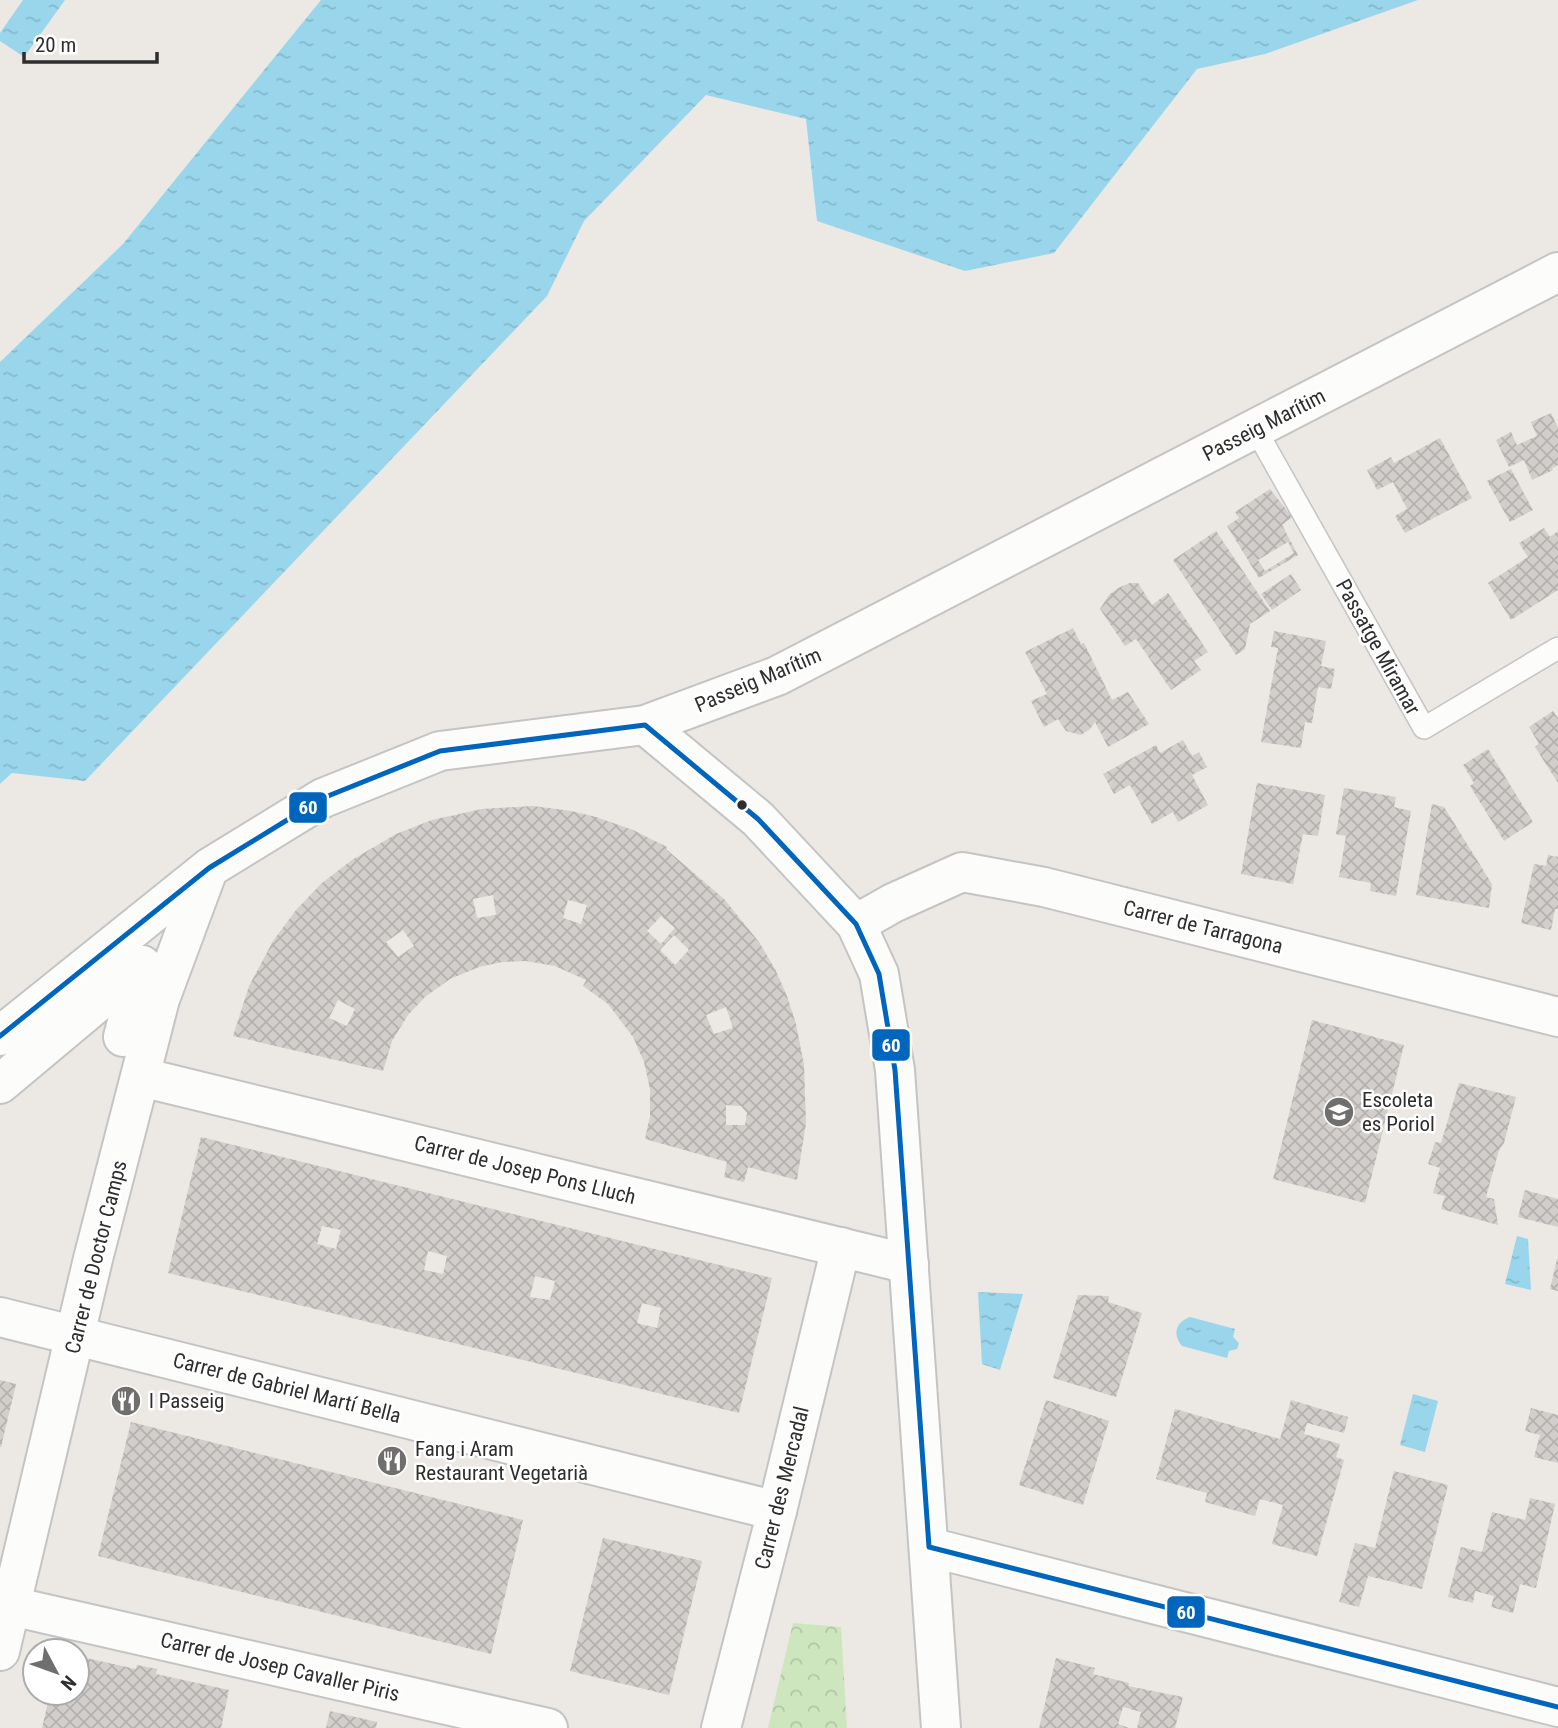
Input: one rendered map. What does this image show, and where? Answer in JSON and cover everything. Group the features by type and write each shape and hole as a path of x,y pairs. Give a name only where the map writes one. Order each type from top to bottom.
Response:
{"street":[{"name":"Passeig Marítim","path":"0,1036 209,868 323,798 440,751 645,725 777,677 1558,272"},
{"path":"645,725 758,818 856,924 879,974 895,1070 941,1728"},
{"name":"Carrer de Doctor Camps","path":"0,1651 76,1335 81,1254 141,1076 146,1001 209,868"},
{"name":"Carrer de Tarragona","path":"856,924 893,903 962,872 1044,887 1558,1017"},
{"path":"0,1084 142,965 146,1001 81,1254 55,1305 15,1308"},
{"name":"Carrer de Josep Pons Lluch","path":"141,1076 909,1264"},
{"name":"Carrer des Mercadal","path":"720,1728 777,1511 841,1247"},
{"name":"Carrer de Gabriel Martí Bella","path":"15,1308 76,1335 777,1511"},
{"path":"929,1547 1542,1712"},
{"name":"Carrer de Josep Cavaller Piris","path":"11,1606 548,1728"}],"lane":[{"name":"Passatge Miramar","path":"1255,430 1424,728 1558,648"}],"green space":[{"path":"793,1623 841,1627 847,1728 768,1728"}],"water":[{"path":"23,0 65,0 24,57 0,41 0,33"},
{"path":"321,0 1418,0 1265,54 1197,69 1054,253 965,271 817,221 806,119 706,95 584,221 547,296 85,781 12,773 0,784 0,362 123,244"},
{"path":"1517,1236 1528,1239 1531,1290 1505,1284"},
{"path":"978,1292 1023,1294 1000,1370 982,1364"},
{"path":"1190,1317 1235,1329 1233,1337 1239,1343 1237,1349 1229,1351 1227,1358 1182,1346 1177,1337 1177,1329 1181,1322"},
{"path":"1413,1394 1438,1401 1425,1452 1400,1445"}],"building":[{"path":"1551,413 1558,428 1558,465 1532,480 1524,460 1509,467 1496,440 1511,432 1517,445 1537,436 1531,422"},
{"path":"1440,438 1472,498 1405,533 1395,516 1407,509 1393,482 1377,490 1367,470 1391,457 1394,463"},
{"path":"1511,469 1533,510 1510,522 1487,481"},
{"path":"1270,489 1292,517 1282,525 1298,555 1259,578 1227,526 1239,518 1235,512","holes":["1288,542 1294,553 1265,571 1258,560"]},
{"path":"1544,528 1550,537 1558,531 1558,590 1511,620 1488,583 1528,557 1519,543"},
{"path":"1216,531 1270,611 1250,624 1245,649 1236,655 1173,560"},
{"path":"1291,574 1301,590 1272,610 1261,594"},
{"path":"1130,583 1138,583 1152,605 1168,593 1208,652 1194,661 1201,670 1171,690 1136,639 1125,646 1100,609 1109,595"},
{"path":"1073,628 1081,644 1084,643 1112,700 1128,692 1149,724 1108,747 1095,722 1081,735 1066,731 1058,719 1044,727 1031,701 1047,694 1025,652"},
{"path":"1274,631 1326,641 1321,666 1335,669 1331,689 1318,687 1312,723 1305,722 1301,748 1261,742 1278,648 1271,647"},
{"path":"1553,711 1558,718 1558,783 1535,747 1539,744 1529,727"},
{"path":"1183,740 1192,756 1199,752 1207,767 1192,775 1208,805 1178,822 1173,812 1152,824 1130,785 1114,794 1103,774 1156,745 1160,753"},
{"path":"1488,749 1533,822 1504,841 1470,786 1474,783 1463,765"},
{"path":"1257,783 1325,795 1318,836 1303,834 1293,884 1241,874"},
{"path":"1344,788 1396,797 1394,807 1411,811 1396,896 1370,891 1371,883 1339,877 1346,836 1336,834"},
{"path":"1432,804 1444,807 1492,884 1489,908 1416,895"},
{"path":"533,806 571,811 633,830 667,847 666,849 724,899 759,942 775,969 796,1024 804,1065 806,1123 797,1180 748,1167 744,1182 724,1177 727,1162 645,1139 650,1116 650,1089 644,1062 633,1037 608,1004 583,986 586,980 555,966 526,961 502,962 479,967 450,979 425,997 408,1015 392,1041 383,1071 233,1036 249,986 273,941 296,910 322,883 352,860 396,834 432,820 482,809","holes":["493,895 496,915 477,918 473,899","568,900 587,905 581,924 563,918","661,916 675,928 661,944 647,931","403,930 414,946 398,957 386,942","674,935 689,950 675,965 660,950","338,1000 355,1009 347,1026 329,1018","726,1007 733,1028 714,1034 706,1015","726,1105 741,1106 747,1113 745,1125 726,1125"]},
{"path":"1548,855 1558,857 1558,909 1555,909 1551,930 1521,923 1534,864 1546,866"},
{"name":"Escoleta es Poriol","path":"1312,1020 1404,1045 1365,1203 1273,1179"},
{"path":"1459,1083 1516,1097 1486,1197 1494,1199 1498,1225 1441,1209 1445,1196 1433,1193 1440,1168 1428,1164 1435,1142 1441,1143"},
{"path":"201,1137 772,1278 739,1413 168,1273","holes":["322,1226 341,1230 336,1249 317,1244","428,1251 447,1256 443,1274 424,1270","535,1276 555,1281 550,1300 530,1297","642,1303 661,1308 657,1328 637,1323"]},
{"path":"1525,1190 1558,1199 1558,1227 1518,1217"},
{"path":"1558,1259 1558,1291 1550,1289"},
{"path":"1078,1295 1109,1296 1108,1302 1142,1313 1116,1397 1053,1378"},
{"path":"0,1380 16,1384 1,1447 0,1447"},
{"path":"1046,1400 1109,1421 1083,1505 1019,1485"},
{"path":"1291,1400 1348,1417 1344,1433 1307,1423 1304,1434 1340,1444 1336,1457 1344,1460 1317,1556 1272,1544 1283,1505 1260,1499 1255,1516 1205,1502 1207,1493 1156,1479 1175,1409 1280,1439"},
{"path":"1531,1408 1558,1415 1558,1463 1534,1457 1540,1435 1525,1431"},
{"path":"131,1422 523,1520 491,1654 98,1556"},
{"path":"1394,1471 1448,1485 1422,1589 1368,1576 1359,1607 1339,1602 1355,1543 1375,1548"},
{"path":"1530,1498 1555,1504 1536,1588 1520,1584 1513,1613 1491,1607 1494,1596 1475,1591 1473,1603 1448,1597 1461,1547 1482,1552 1492,1512 1525,1520"},
{"path":"603,1538 702,1561 669,1695 570,1671"},
{"path":"1056,1658 1095,1668 1093,1674 1129,1683 1128,1686 1183,1697 1175,1728 1137,1728 1141,1712 1123,1707 1118,1724 1129,1728 1039,1728"},
{"path":"91,1659 136,1669 137,1665 157,1669 156,1674 229,1690 221,1728 42,1728 47,1707 91,1707"},
{"path":"330,1711 377,1722 376,1728 326,1728"}],"transit line":[{"name":"60","path":"0,1036 209,868 323,798 440,751 645,725 758,819 856,924 879,974 895,1070 929,1547 1558,1707"}],"place":[{"name":"Escoleta es Poriol","path":"1339,1112"},
{"name":"l Passeig","path":"126,1401"},
{"name":"Fang i Aram Restaurant Vegetarià","path":"392,1461"}]}
